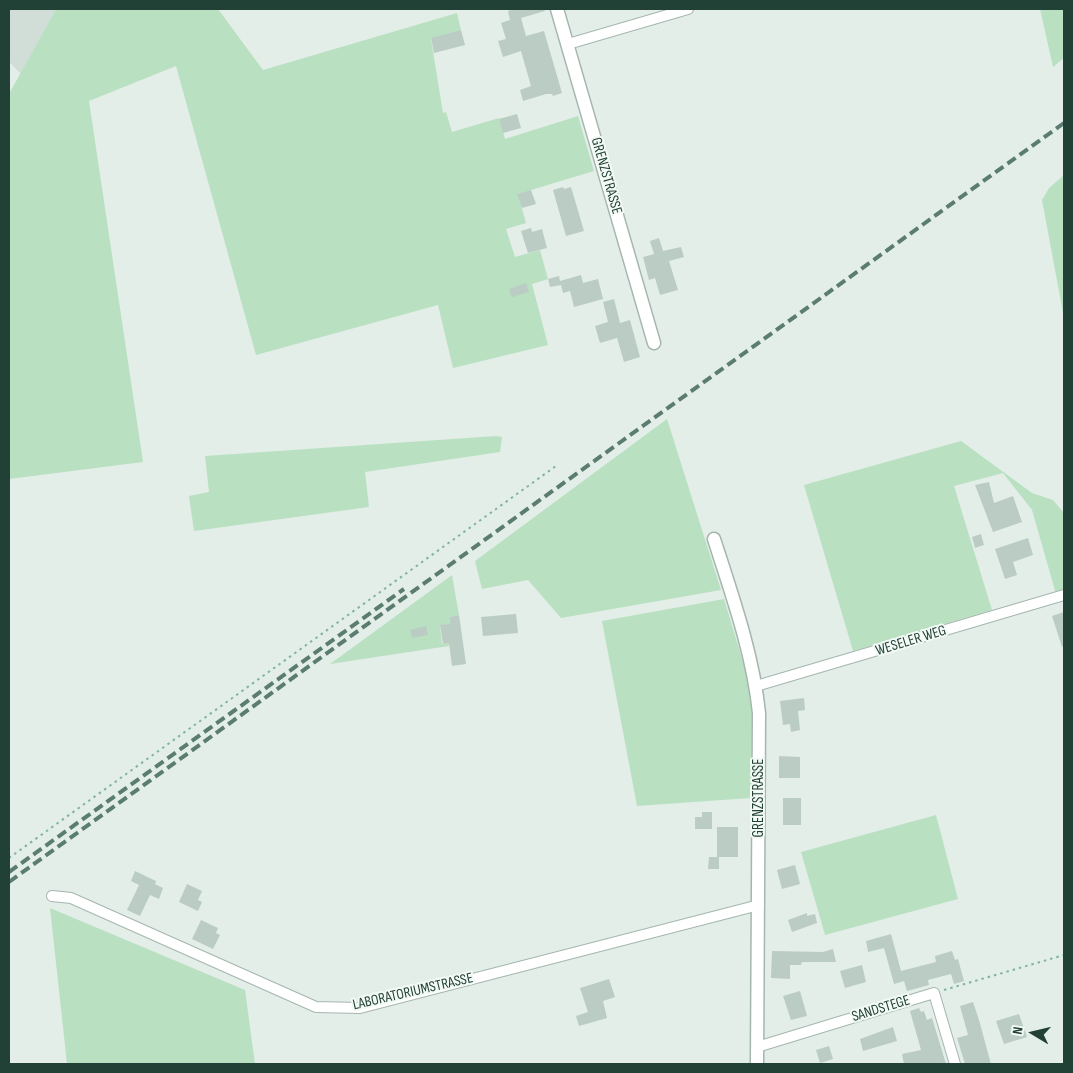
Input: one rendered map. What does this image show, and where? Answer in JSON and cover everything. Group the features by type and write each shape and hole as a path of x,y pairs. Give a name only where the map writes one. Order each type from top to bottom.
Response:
{"street":[{"name":"GRENZSTRASSE","path":"558,9 654,342"},
{"path":"568,44 688,9"},
{"name":"GRENZSTRASSE","path":"714,539 731,592 756,686 759,713 757,1064"},
{"name":"WESELER WEG","path":"756,686 1064,595"},
{"name":"LABORATORIUMSTRASSE","path":"52,896 71,898 316,1007 360,1008 758,905"},
{"path":"934,993 955,1064"},
{"name":"SANDSTEGE","path":"757,1047 934,993"}],"path":[{"path":"9,858 556,466"},
{"path":"934,993 1064,955"}],"shaded area":[{"path":"9,9 56,9 21,74 9,62"}],"green space":[{"path":"56,9 218,9 263,70 457,13 461,30 431,39 443,113 446,112 452,132 499,118 505,139 578,116 594,171 518,194 526,223 506,229 515,257 540,250 548,279 532,284 548,345 453,368 438,305 256,355 176,66 89,101 143,462 9,479 9,94"},
{"path":"1040,9 1064,9 1064,58 1053,67"},
{"path":"1064,175 1064,318 1042,200 1049,188"},
{"path":"667,419 721,590 561,618 528,580 482,589 475,561"},
{"path":"502,437 500,452 365,472 369,507 194,531 189,496 209,492 205,456"},
{"path":"961,441 1032,493 1053,500 1064,513 1064,592 1056,594 1032,510 1003,473 954,486 992,610 853,651 804,485"},
{"path":"452,575 459,615 449,617 450,624 440,626 442,644 449,643 449,646 330,664"},
{"path":"724,599 752,692 751,798 637,806 602,621"},
{"path":"936,815 958,899 825,935 801,852"},
{"path":"50,908 245,990 255,1064 67,1064"}],"building":[{"path":"515,9 544,9 545,11 521,18 526,36 544,31 562,93 553,96 552,94 546,94 523,101 520,90 531,86 521,51 503,57 498,41 506,39 501,23 510,20 508,11"},
{"path":"461,30 465,45 434,53 431,38"},
{"path":"517,114 521,128 503,133 499,119"},
{"path":"563,187 564,189 571,187 584,231 566,236 553,190"},
{"path":"531,190 536,204 522,208 517,194"},
{"path":"531,228 532,232 542,229 547,248 528,253 521,231"},
{"path":"659,238 663,251 681,247 684,257 669,261 678,290 660,295 655,278 649,280 643,257 654,254 650,241"},
{"path":"581,275 583,283 598,279 603,299 574,307 570,291 563,293 561,285 550,287 548,279 559,276 560,281"},
{"path":"526,283 529,292 512,297 509,289"},
{"path":"614,299 620,323 630,320 640,357 624,362 617,338 600,343 595,326 608,322 603,302"},
{"path":"989,482 994,503 1013,496 1022,522 993,532 975,485"},
{"path":"981,534 984,545 975,548 972,537"},
{"path":"1028,538 1033,555 1013,562 1017,575 1005,579 995,549"},
{"path":"1064,612 1064,646 1062,647 1052,616"},
{"path":"516,614 518,633 483,636 481,617"},
{"path":"459,615 466,664 452,666 449,643 443,644 440,625 450,624 449,617"},
{"path":"426,626 428,635 412,638 410,630"},
{"path":"804,698 805,710 798,711 800,730 791,732 790,724 783,725 780,701"},
{"path":"779,756 800,757 800,778 779,778"},
{"path":"783,798 801,798 801,825 783,825"},
{"path":"702,812 712,812 712,829 695,829 695,817 702,817"},
{"path":"717,827 738,827 738,857 717,857"},
{"path":"709,857 719,857 719,869 708,869"},
{"path":"795,865 800,884 782,889 777,870"},
{"path":"135,871 156,881 155,884 163,888 159,899 150,895 140,916 127,910 139,885 131,881"},
{"path":"187,884 202,891 198,900 202,902 198,911 179,902"},
{"path":"807,913 807,916 815,914 817,923 792,932 788,920"},
{"path":"201,920 218,928 216,933 220,935 213,949 192,939"},
{"path":"891,934 901,971 936,962 935,956 952,951 955,960 958,959 964,981 954,984 951,974 928,980 929,985 907,991 904,981 894,984 884,948 868,952 866,941"},
{"path":"833,949 836,962 802,962 801,965 790,965 790,979 771,978 772,951 823,952"},
{"path":"862,965 866,982 845,988 840,971"},
{"path":"609,979 615,997 603,1001 607,1018 579,1026 576,1016 588,1012 580,988"},
{"path":"800,991 807,1016 791,1020 783,996"},
{"path":"973,1002 991,1064 965,1064 957,1038 968,1035 960,1006"},
{"path":"919,1008 921,1012 924,1011 927,1020 932,1018 946,1064 904,1064 902,1054 921,1050 910,1011"},
{"path":"1019,1014 1027,1037 1004,1044 996,1021"},
{"path":"893,1027 897,1041 863,1051 860,1039"},
{"path":"829,1046 833,1059 820,1063 816,1050"}],"railway":[{"path":"9,882 1064,123"},
{"path":"9,872 404,589"}]}
